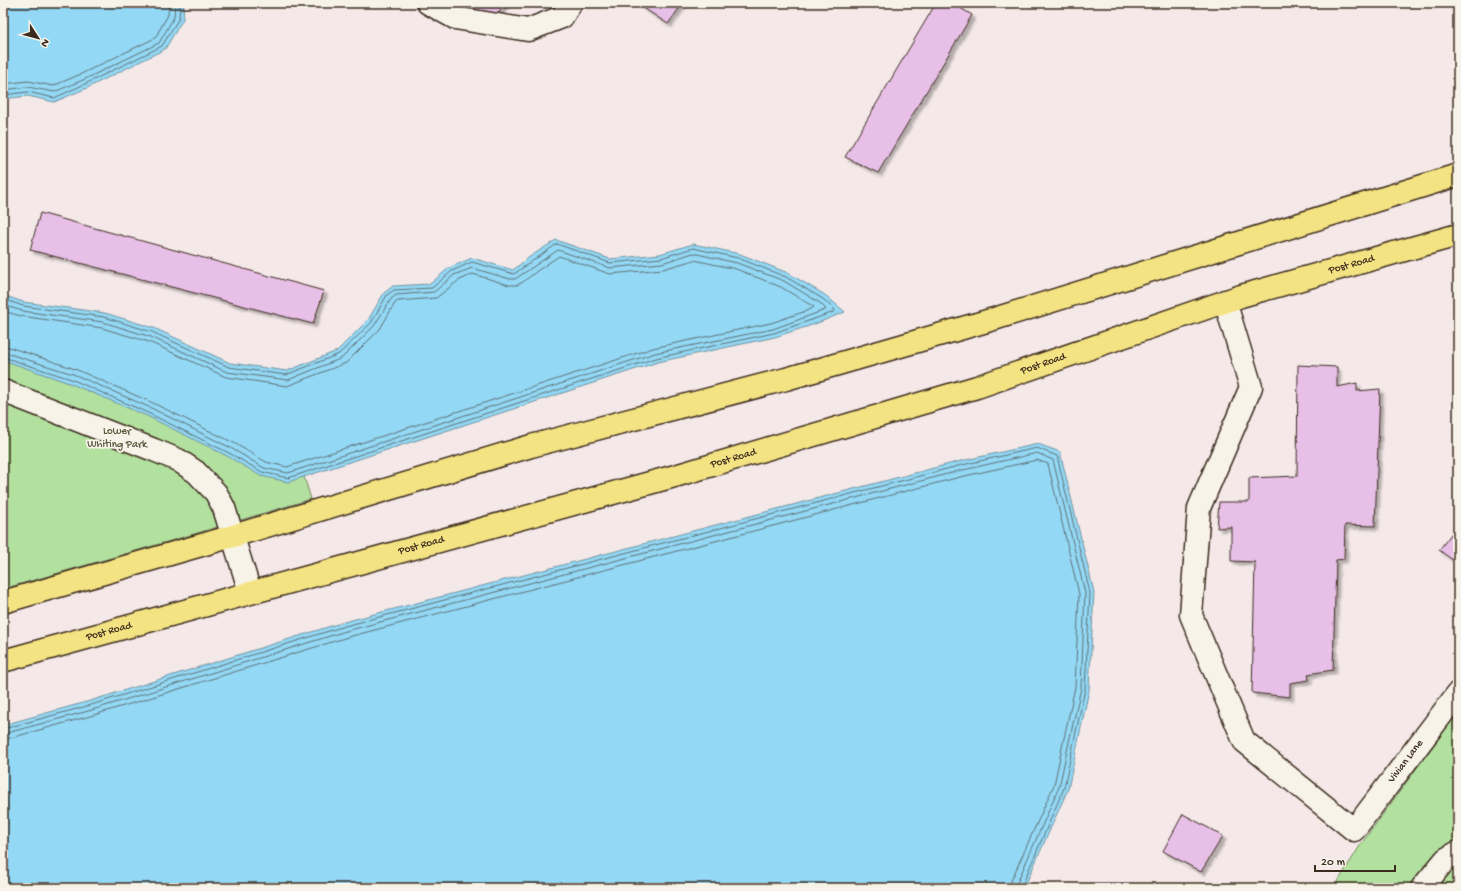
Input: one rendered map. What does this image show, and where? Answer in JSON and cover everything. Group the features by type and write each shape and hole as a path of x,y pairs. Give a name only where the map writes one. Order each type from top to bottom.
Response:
{"main road":[{"path":"3,602 233,536 531,446 786,379 994,319 1458,175"},
{"name":"Post Road","path":"3,661 674,476 977,387 1226,301 1458,235"}],"street":[{"path":"428,3 455,18 528,30 562,17 571,3"},
{"name":"Vivian Lane","path":"1226,301 1251,387 1199,508 1191,615 1244,741 1354,830 1458,693"},
{"path":"3,391 178,460 196,472 216,493 224,508 250,592"},
{"path":"1422,888 1446,859 1458,852"}],"green space":[{"name":"Lower Whiting Park","path":"3,296 302,470 311,499 3,589"},
{"path":"1458,712 1458,888 1334,888 1361,844"}],"water":[{"path":"3,3 184,3 183,19 165,49 87,88 54,102 28,96 3,99"},
{"path":"556,240 610,259 660,254 693,244 740,254 788,273 825,295 845,312 815,324 775,337 658,362 288,482 261,476 227,456 147,416 69,383 3,360 3,295 23,302 105,313 154,328 230,363 287,371 337,351 368,320 384,293 393,286 430,284 449,268 472,258 513,270 528,258"},
{"path":"1038,444 1060,452 1094,592 1089,690 1068,789 1024,888 3,888 3,725 90,701 344,622 957,462"}],"building":[{"path":"462,3 507,3 495,17 479,18"},
{"path":"636,3 683,3 668,24"},
{"path":"936,3 952,3 972,15 878,173 845,157"},
{"path":"40,213 324,291 313,324 30,250"},
{"path":"1298,365 1337,367 1337,387 1357,383 1357,391 1380,389 1375,526 1345,525 1344,559 1336,560 1333,670 1308,674 1309,680 1290,683 1290,697 1252,693 1255,562 1231,561 1231,527 1217,528 1219,502 1249,502 1249,478 1297,476"},
{"path":"1458,525 1458,564 1439,550"},
{"path":"1183,814 1223,836 1201,872 1163,851"}]}
